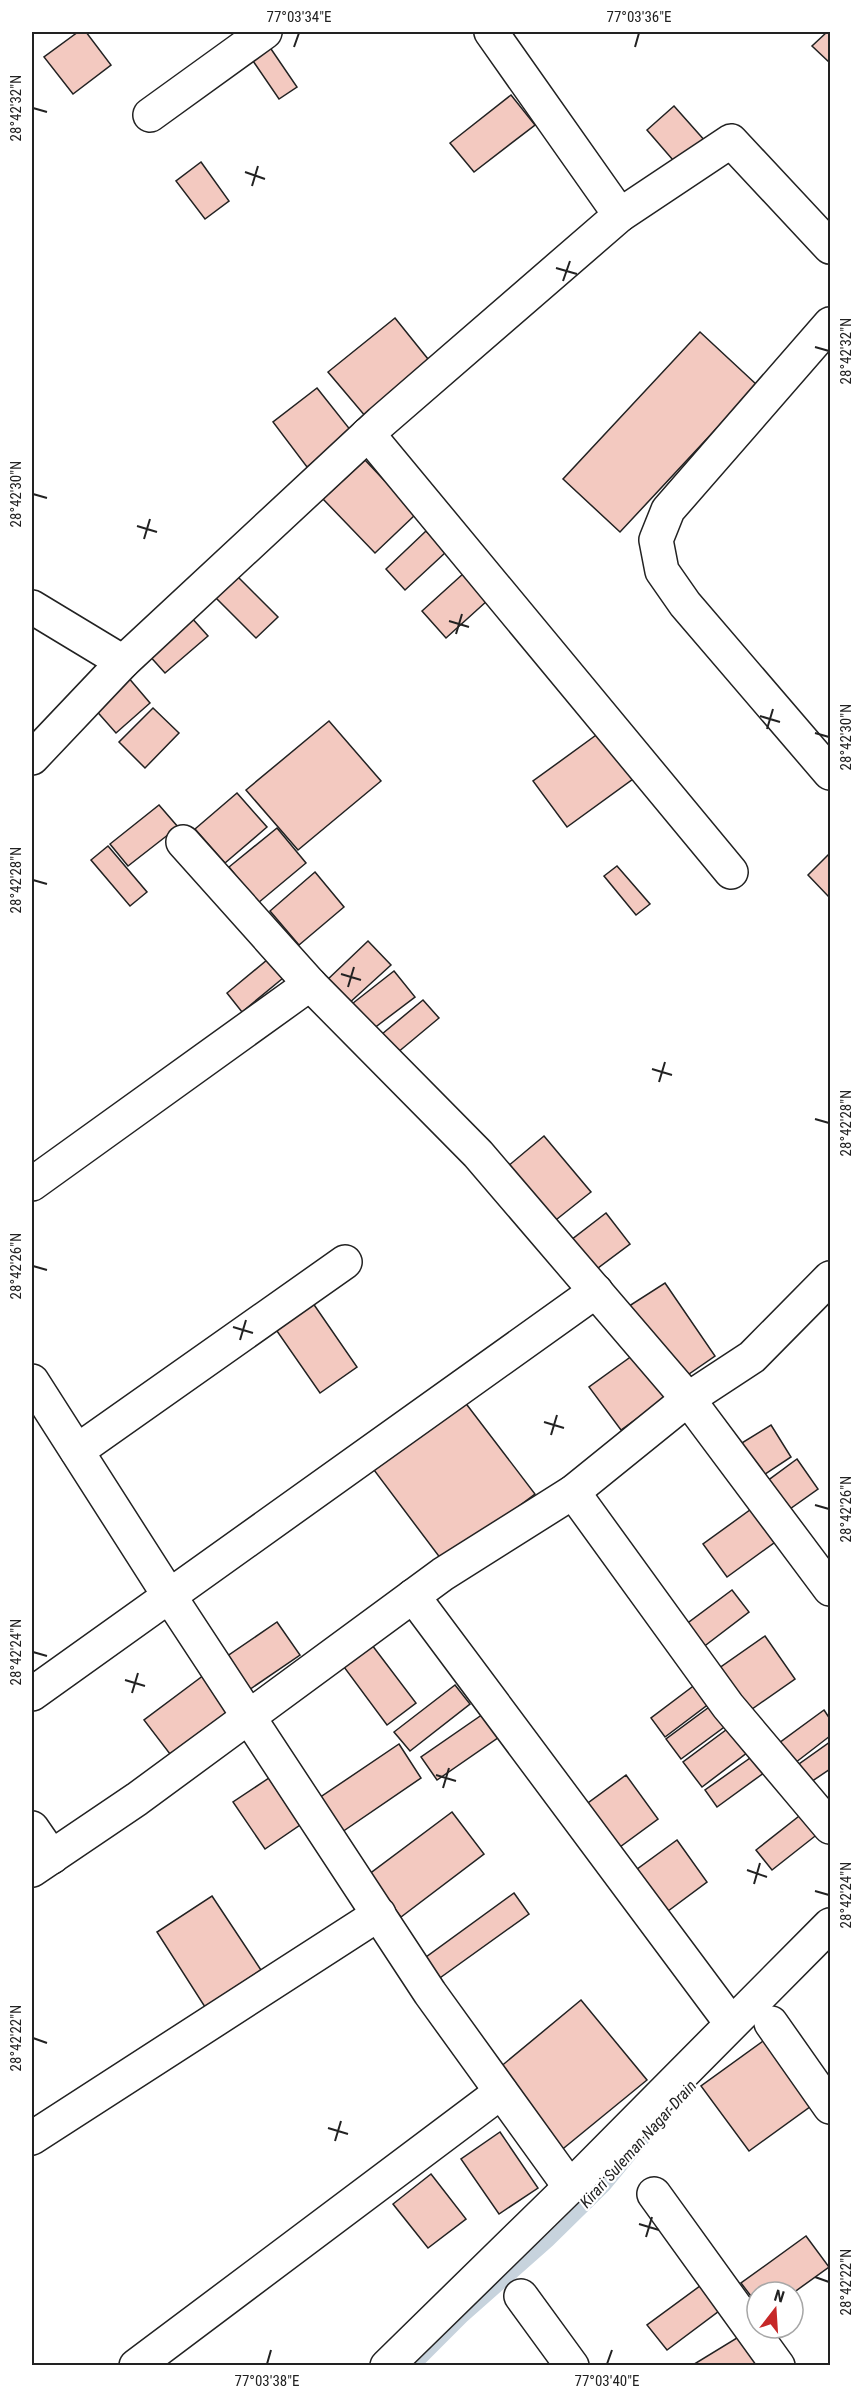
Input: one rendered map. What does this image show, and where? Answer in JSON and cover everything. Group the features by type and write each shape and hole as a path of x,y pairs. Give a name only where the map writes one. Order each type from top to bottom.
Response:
{"street":[{"path":"150,115 265,32"},
{"path":"491,32 620,215"},
{"path":"32,758 123,662 368,434 620,215 731,141 831,247"},
{"path":"831,324 668,510 656,540 662,571 685,604 831,773"},
{"path":"368,434 731,872"},
{"path":"32,607 123,662"},
{"path":"183,842 310,984 478,1154 688,1399 831,1589"},
{"path":"32,1184 310,984"},
{"path":"77,1451 345,1262"},
{"path":"32,1828 42,1863 137,1799 443,1574 573,1491 688,1399 752,1357 831,1278"},
{"path":"32,1694 596,1292"},
{"path":"32,1381 170,1597 430,1993 570,2187"},
{"path":"573,1491 728,1706 831,1827"},
{"path":"412,1596 731,2023"},
{"path":"32,2138 378,1914"},
{"path":"387,2366 570,2187 831,1925"},
{"path":"771,2023 831,2107"},
{"path":"136,2366 501,2092"},
{"path":"654,2194 777,2366"},
{"path":"521,2296 572,2366"}],"building":[{"path":"78,32 86,32 111,65 73,94 44,57"},
{"path":"827,32 830,32 830,63 812,46"},
{"path":"269,46 297,87 279,99 251,58"},
{"path":"511,95 535,125 474,172 450,143"},
{"path":"674,106 706,142 679,167 647,130"},
{"path":"201,162 229,201 205,219 176,181"},
{"path":"395,318 432,364 366,417 328,372"},
{"path":"700,332 757,385 620,532 563,479"},
{"path":"317,388 352,432 307,467 273,422"},
{"path":"365,460 416,514 375,553 323,499"},
{"path":"426,531 446,552 405,590 386,569"},
{"path":"464,573 488,600 446,638 422,611"},
{"path":"237,576 278,617 256,638 215,597"},
{"path":"190,616 208,636 165,673 147,653"},
{"path":"127,676 150,703 116,733 93,707"},
{"path":"153,708 179,733 145,768 119,742"},
{"path":"329,721 381,781 298,850 246,790"},
{"path":"599,733 633,779 567,827 533,781"},
{"path":"237,793 267,827 225,863 195,829"},
{"path":"159,805 178,827 128,866 110,844"},
{"path":"277,828 306,863 258,903 229,867"},
{"path":"108,846 147,892 130,906 91,860"},
{"path":"830,853 830,894 828,896 808,875"},
{"path":"617,866 650,904 636,915 604,876"},
{"path":"315,872 344,907 299,945 270,911"},
{"path":"368,941 391,965 347,1005 325,982"},
{"path":"273,955 288,974 242,1012 227,993"},
{"path":"394,971 415,997 369,1032 348,1007"},
{"path":"423,1000 439,1018 391,1058 376,1039"},
{"path":"544,1136 591,1192 547,1227 501,1172"},
{"path":"606,1213 630,1244 586,1277 562,1247"},
{"path":"665,1283 715,1356 676,1383 626,1308"},
{"path":"308,1296 357,1367 320,1393 270,1321"},
{"path":"636,1353 668,1396 621,1430 589,1387"},
{"path":"464,1401 535,1494 444,1563 374,1470"},
{"path":"771,1425 791,1457 753,1482 732,1449"},
{"path":"797,1459 818,1489 780,1516 759,1487"},
{"path":"754,1507 778,1540 727,1577 703,1544"},
{"path":"732,1590 749,1612 698,1651 681,1628"},
{"path":"277,1622 300,1655 246,1692 223,1659"},
{"path":"765,1636 795,1679 745,1714 715,1671"},
{"path":"372,1645 416,1703 387,1725 344,1667"},
{"path":"204,1675 230,1710 170,1754 144,1720"},
{"path":"700,1681 714,1700 665,1737 651,1718"},
{"path":"455,1685 470,1704 410,1751 394,1732"},
{"path":"716,1702 731,1722 681,1759 666,1739"},
{"path":"824,1710 830,1719 830,1736 791,1766 775,1746"},
{"path":"486,1712 502,1735 437,1780 421,1757"},
{"path":"734,1724 752,1749 702,1787 683,1762"},
{"path":"830,1742 830,1769 805,1786 792,1769"},
{"path":"399,1744 421,1778 342,1832 319,1798"},
{"path":"760,1751 772,1767 717,1807 705,1790"},
{"path":"626,1775 658,1819 609,1855 577,1811"},
{"path":"269,1778 300,1825 265,1849 233,1802"},
{"path":"452,1812 484,1854 401,1917 368,1875"},
{"path":"803,1813 819,1833 772,1870 756,1850"},
{"path":"677,1840 707,1882 660,1917 629,1875"},
{"path":"514,1893 529,1914 437,1980 422,1960"},
{"path":"212,1896 261,1970 205,2007 157,1932"},
{"path":"581,2000 647,2080 559,2152 493,2073"},
{"path":"770,2036 818,2101 749,2151 701,2086"},
{"path":"500,2132 538,2188 499,2214 461,2159"},
{"path":"431,2174 466,2219 428,2248 393,2204"},
{"path":"806,2236 829,2267 805,2284 805,2280 745,2280"},
{"path":"704,2283 723,2308 667,2350 647,2325"},
{"path":"745,2333 745,2340 749,2340 764,2366 691,2366"}],"waterway":[{"name":"Kirari Suleman Nagar Drain","path":"414,2366 463,2317 549,2241 605,2186 663,2116"}]}
